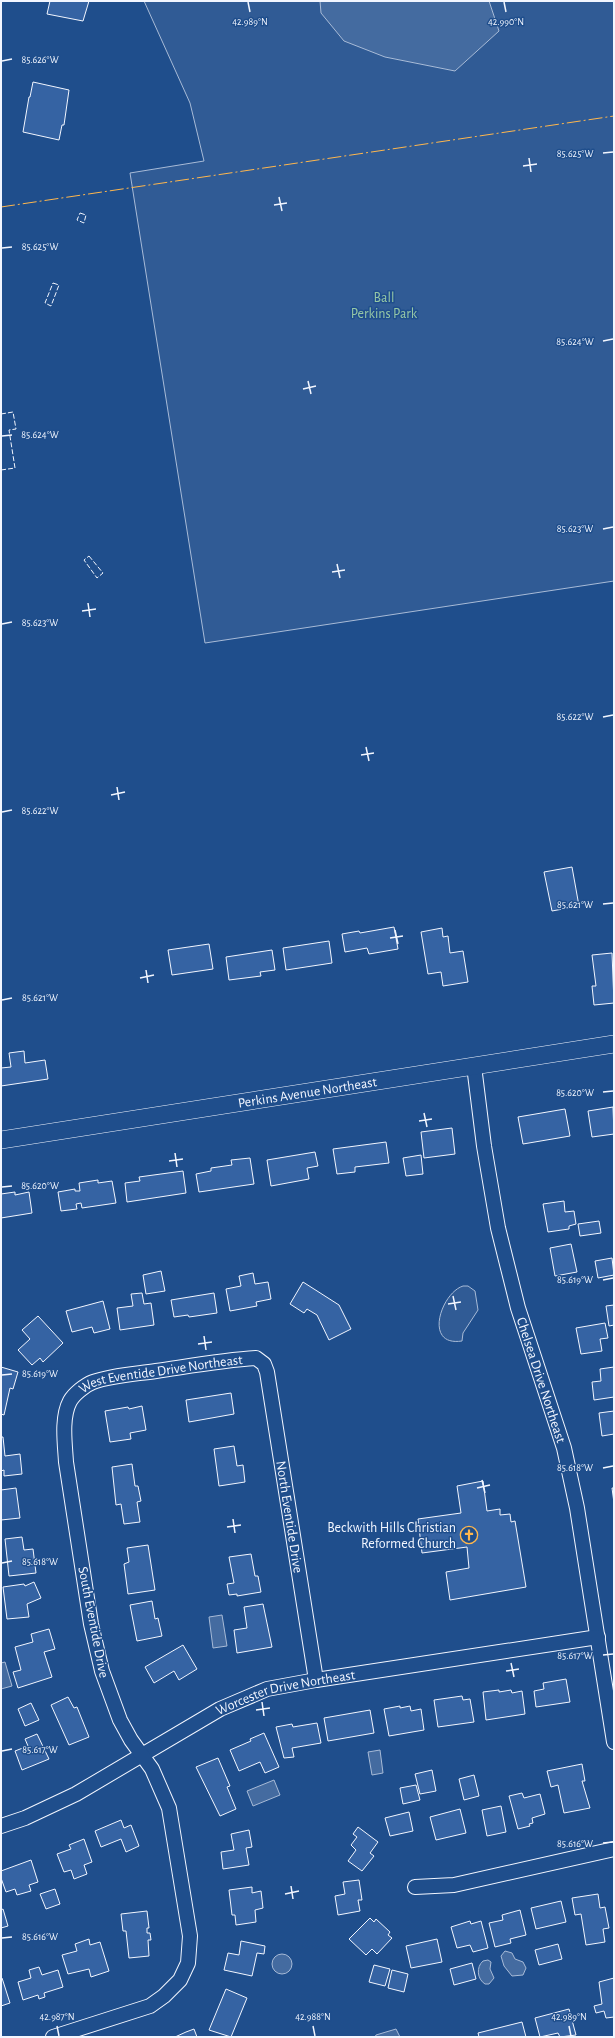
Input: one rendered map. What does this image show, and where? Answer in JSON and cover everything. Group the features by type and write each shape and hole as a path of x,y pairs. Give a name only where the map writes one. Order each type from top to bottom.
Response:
{"street":[{"name":"Perkins Avenue Northeast","path":"1,1140 614,1044"},
{"name":"Chelsea Drive Northeast","path":"474,1066 484,1146 498,1228 518,1308 564,1448 577,1508 614,1742"},
{"name":"West Eventide Drive Northeast","path":"70,1400 87,1385 114,1377 256,1358"},
{"name":"North Eventide Drive","path":"256,1358 264,1364 267,1372 316,1680"},
{"name":"South Eventide Drive","path":"53,2037 150,2006 171,1990 180,1980 188,1963 190,1936 169,1808 152,1769 131,1740 108,1690 91,1624 66,1467 65,1439 67,1411 70,1400"},
{"name":"Worcester Drive Northeast","path":"1,1826 25,1818 76,1794 220,1709 240,1699 267,1689 316,1680 598,1637"},
{"path":"414,1888 454,1885 614,1849"}],"green space":[{"name":"Ball Perkins Park","path":"144,1 614,1 614,581 205,643 130,173 204,161 190,103"},
{"path":"463,1286 468,1286 475,1291 478,1310 463,1333 462,1341 450,1341 443,1336 439,1328 440,1318 448,1298"}],"shaded area":[{"path":"320,1 489,1 499,31 455,71 385,57 344,41 321,13"},
{"path":"222,1615 227,1646 213,1648 209,1617"},
{"path":"5,1662 12,1686 1,1689 1,1663"},
{"path":"380,1750 383,1773 372,1775 368,1752"},
{"path":"274,1780 280,1795 253,1806 247,1791"},
{"path":"505,1951 512,1953 515,1959 523,1962 526,1968 523,1975 512,1976 504,1966 501,1956"},
{"path":"282,1954 289,1957 292,1964 289,1971 282,1974 275,1971 272,1964 275,1957"},
{"path":"488,1960 491,1962 490,1969 494,1978 489,1984 485,1984 480,1979 478,1970 483,1961"},
{"path":"396,2029 400,2037 375,2037 376,2035"}],"building":[{"path":"50,1 89,1 83,21 47,14"},
{"path":"33,82 69,90 64,125 62,125 59,140 23,132"},
{"path":"572,867 579,906 552,911 544,872"},
{"path":"394,927 398,949 369,954 367,948 345,952 342,934 359,931 360,933"},
{"path":"442,928 443,937 448,936 450,953 463,951 468,982 443,986 441,972 428,974 421,932"},
{"path":"329,941 332,963 286,970 283,948"},
{"path":"209,944 213,969 172,975 168,950"},
{"path":"272,950 275,970 260,972 261,976 229,980 226,957"},
{"path":"612,953 614,1003 594,1005 592,986 596,986 592,955"},
{"path":"24,1051 25,1063 45,1060 48,1079 1,1086 1,1068 11,1067 9,1053"},
{"path":"613,1107 614,1134 592,1137 588,1111"},
{"path":"565,1109 570,1136 523,1144 518,1117"},
{"path":"452,1128 455,1154 424,1158 421,1132"},
{"path":"386,1142 389,1163 355,1167 355,1172 337,1174 333,1149"},
{"path":"315,1152 318,1166 307,1168 309,1179 271,1186 267,1160"},
{"path":"421,1155 423,1174 406,1176 403,1158"},
{"path":"250,1158 254,1184 199,1192 196,1174 211,1171 211,1168 232,1165 231,1160"},
{"path":"183,1171 186,1193 127,1202 125,1183 140,1181 139,1177"},
{"path":"98,1180 98,1183 112,1181 116,1203 82,1208 81,1203 76,1204 77,1209 61,1211 58,1192 75,1189 75,1191 80,1191 79,1183"},
{"path":"15,1192 15,1195 29,1192 32,1213 1,1218 1,1194"},
{"path":"564,1201 565,1212 574,1211 576,1224 569,1226 569,1229 548,1232 543,1204"},
{"path":"599,1221 601,1233 580,1236 578,1224"},
{"path":"571,1244 577,1272 555,1276 550,1248"},
{"path":"612,1258 614,1275 598,1278 595,1261"},
{"path":"161,1271 165,1291 146,1294 143,1275"},
{"path":"253,1273 255,1284 268,1282 271,1299 256,1302 257,1306 230,1311 226,1289 241,1286 239,1276"},
{"path":"303,1282 339,1305 351,1329 329,1340 317,1315 307,1309 304,1313 290,1304"},
{"path":"142,1293 144,1304 151,1303 154,1325 120,1330 117,1308 133,1306 131,1294"},
{"path":"214,1293 217,1313 189,1317 188,1315 174,1317 171,1300"},
{"path":"103,1301 110,1329 94,1333 92,1327 72,1332 66,1311"},
{"path":"614,1305 614,1325 609,1326 606,1306"},
{"path":"38,1316 63,1343 43,1362 40,1358 32,1365 18,1350 30,1339 22,1330"},
{"path":"605,1323 608,1338 600,1339 602,1351 581,1354 576,1328"},
{"path":"1,1367 18,1372 13,1389 10,1388 4,1415 1,1414"},
{"path":"614,1367 614,1397 594,1400 592,1382 601,1381 600,1369"},
{"path":"231,1393 234,1414 189,1422 186,1400"},
{"path":"142,1406 146,1430 130,1433 131,1439 110,1442 105,1411 128,1407 129,1409"},
{"path":"614,1411 614,1434 602,1436 599,1413"},
{"path":"1,1437 3,1437 5,1456 20,1454 22,1474 4,1476 4,1470 1,1471"},
{"path":"234,1446 237,1466 243,1465 245,1482 219,1486 214,1449"},
{"path":"132,1464 135,1486 138,1486 141,1501 137,1502 140,1522 124,1524 121,1504 116,1505 112,1467"},
{"name":"Beckwith Hills Christian Reformed Church","path":"483,1481 487,1511 500,1509 500,1515 510,1514 511,1522 515,1521 526,1587 450,1600 446,1572 469,1568 467,1547 422,1553 418,1519 461,1513 457,1486"},
{"path":"16,1488 20,1518 1,1520 1,1490"},
{"path":"612,1488 614,1488 614,1503"},
{"path":"22,1537 24,1550 33,1549 36,1573 9,1576 5,1539"},
{"path":"148,1545 155,1590 128,1594 124,1564 129,1562 127,1548"},
{"path":"251,1554 255,1576 258,1576 261,1592 237,1596 237,1594 229,1595 227,1584 234,1583 229,1557"},
{"path":"34,1582 41,1598 27,1604 29,1617 7,1619 3,1587 24,1584 25,1586"},
{"path":"152,1601 155,1619 158,1618 162,1636 137,1641 130,1605"},
{"path":"263,1604 272,1647 237,1653 234,1630 247,1628 244,1607"},
{"path":"49,1629 55,1649 44,1652 52,1677 18,1688 13,1672 21,1670 15,1647 33,1642 31,1634"},
{"path":"183,1645 197,1669 179,1680 174,1671 154,1683 145,1667"},
{"path":"566,1679 570,1702 536,1707 534,1691 544,1689 543,1683"},
{"path":"499,1690 499,1692 511,1690 512,1693 522,1691 525,1714 486,1720 483,1692"},
{"path":"462,1696 463,1700 470,1699 474,1722 438,1727 434,1700"},
{"path":"68,1697 74,1708 77,1707 89,1737 69,1745 51,1705"},
{"path":"31,1703 39,1720 25,1726 18,1709"},
{"path":"400,1706 400,1708 410,1706 411,1711 421,1709 424,1730 389,1736 384,1709"},
{"path":"370,1710 374,1733 328,1741 324,1718"},
{"path":"317,1723 321,1743 292,1748 294,1757 284,1758 276,1727 292,1724 293,1727"},
{"path":"264,1733 279,1767 265,1773 260,1762 239,1771 230,1750 251,1741 250,1739"},
{"path":"37,1734 49,1759 22,1770 15,1751 28,1746 25,1739"},
{"path":"218,1758 230,1786 227,1787 236,1809 220,1816 196,1767"},
{"path":"582,1764 585,1781 582,1781 590,1808 564,1813 558,1785 551,1787 547,1771"},
{"path":"432,1770 436,1791 420,1794 415,1774"},
{"path":"474,1775 479,1796 464,1800 459,1779"},
{"path":"416,1785 420,1800 403,1804 400,1788"},
{"path":"522,1793 524,1798 540,1794 545,1814 532,1818 533,1823 529,1824 530,1826 518,1829 509,1796"},
{"path":"501,1806 506,1832 487,1836 482,1810"},
{"path":"460,1809 466,1833 436,1840 430,1817"},
{"path":"409,1812 413,1831 390,1836 385,1818"},
{"path":"121,1820 124,1828 131,1825 139,1846 126,1852 121,1839 101,1847 95,1831"},
{"path":"358,1827 378,1842 370,1853 374,1856 362,1871 348,1861 356,1850 351,1845 357,1837 353,1834"},
{"path":"249,1830 252,1847 246,1848 249,1865 223,1869 221,1852 234,1850 231,1834"},
{"path":"84,1839 92,1862 84,1865 87,1874 74,1879 71,1870 64,1872 57,1854 71,1849 69,1845"},
{"path":"31,1860 38,1882 29,1885 31,1891 17,1895 15,1889 6,1892 1,1878 1,1871"},
{"path":"359,1880 362,1900 358,1900 360,1911 338,1915 335,1896 345,1894 343,1882"},
{"path":"252,1887 252,1893 261,1891 263,1908 255,1910 256,1922 236,1925 235,1915 232,1915 229,1890"},
{"path":"55,1889 60,1904 46,1909 40,1894"},
{"path":"598,1894 600,1908 605,1907 609,1928 603,1929 605,1942 586,1945 581,1914 575,1915 572,1898"},
{"path":"561,1901 566,1922 536,1929 531,1908"},
{"path":"3,1909 8,1926 1,1928 1,1910"},
{"path":"520,1910 526,1935 510,1939 511,1943 495,1947 489,1923 503,1920 502,1915"},
{"path":"147,1911 149,1928 147,1928 147,1933 150,1933 151,1940 148,1940 149,1956 129,1958 126,1931 123,1931 121,1914"},
{"path":"370,1918 374,1922 376,1919 390,1932 388,1935 392,1938 377,1954 372,1949 366,1955 349,1939"},
{"path":"470,1921 471,1924 481,1921 488,1948 473,1952 470,1945 457,1948 451,1927"},
{"path":"89,1939 90,1945 100,1942 109,1971 91,1977 89,1969 68,1974 62,1955 77,1951 75,1944"},
{"path":"437,1939 442,1962 411,1968 406,1946"},
{"path":"241,1941 265,1946 264,1954 257,1953 252,1976 224,1970 228,1953 239,1955"},
{"path":"558,1944 562,1959 539,1965 535,1950"},
{"path":"472,1963 476,1979 454,1985 450,1969"},
{"path":"374,1965 390,1969 385,1986 369,1982"},
{"path":"39,1967 42,1975 58,1970 63,1987 44,1993 45,1997 39,1999 38,1995 23,2000 18,1982 31,1978 29,1970"},
{"path":"392,1970 408,1974 404,1992 388,1988"},
{"path":"1,1978 10,2003 1,2006"},
{"path":"614,1978 614,2017 606,2018 604,2011 596,2013 594,2006 602,2004 599,1982"},
{"path":"226,1989 247,1998 231,2037 209,2030"},
{"path":"569,2009 576,2035 560,2037 558,2033 540,2037 535,2018"},
{"path":"522,2022 526,2037 479,2037 478,2033"},
{"path":"194,2029 197,2037 175,2037 186,2032"}],"fence":[{"path":"80,213 86,215 84,223 77,220 80,213"},
{"path":"53,283 59,285 51,306 45,303 53,283"},
{"path":"1,414 13,412 16,429 9,430 15,468 1,470"},
{"path":"89,556 103,573 97,578 84,560 89,556"}],"power":[{"path":"1,207 614,116"}],"place":[{"name":"Beckwith Hills Christian Reformed Church","path":"469,1535"}]}
